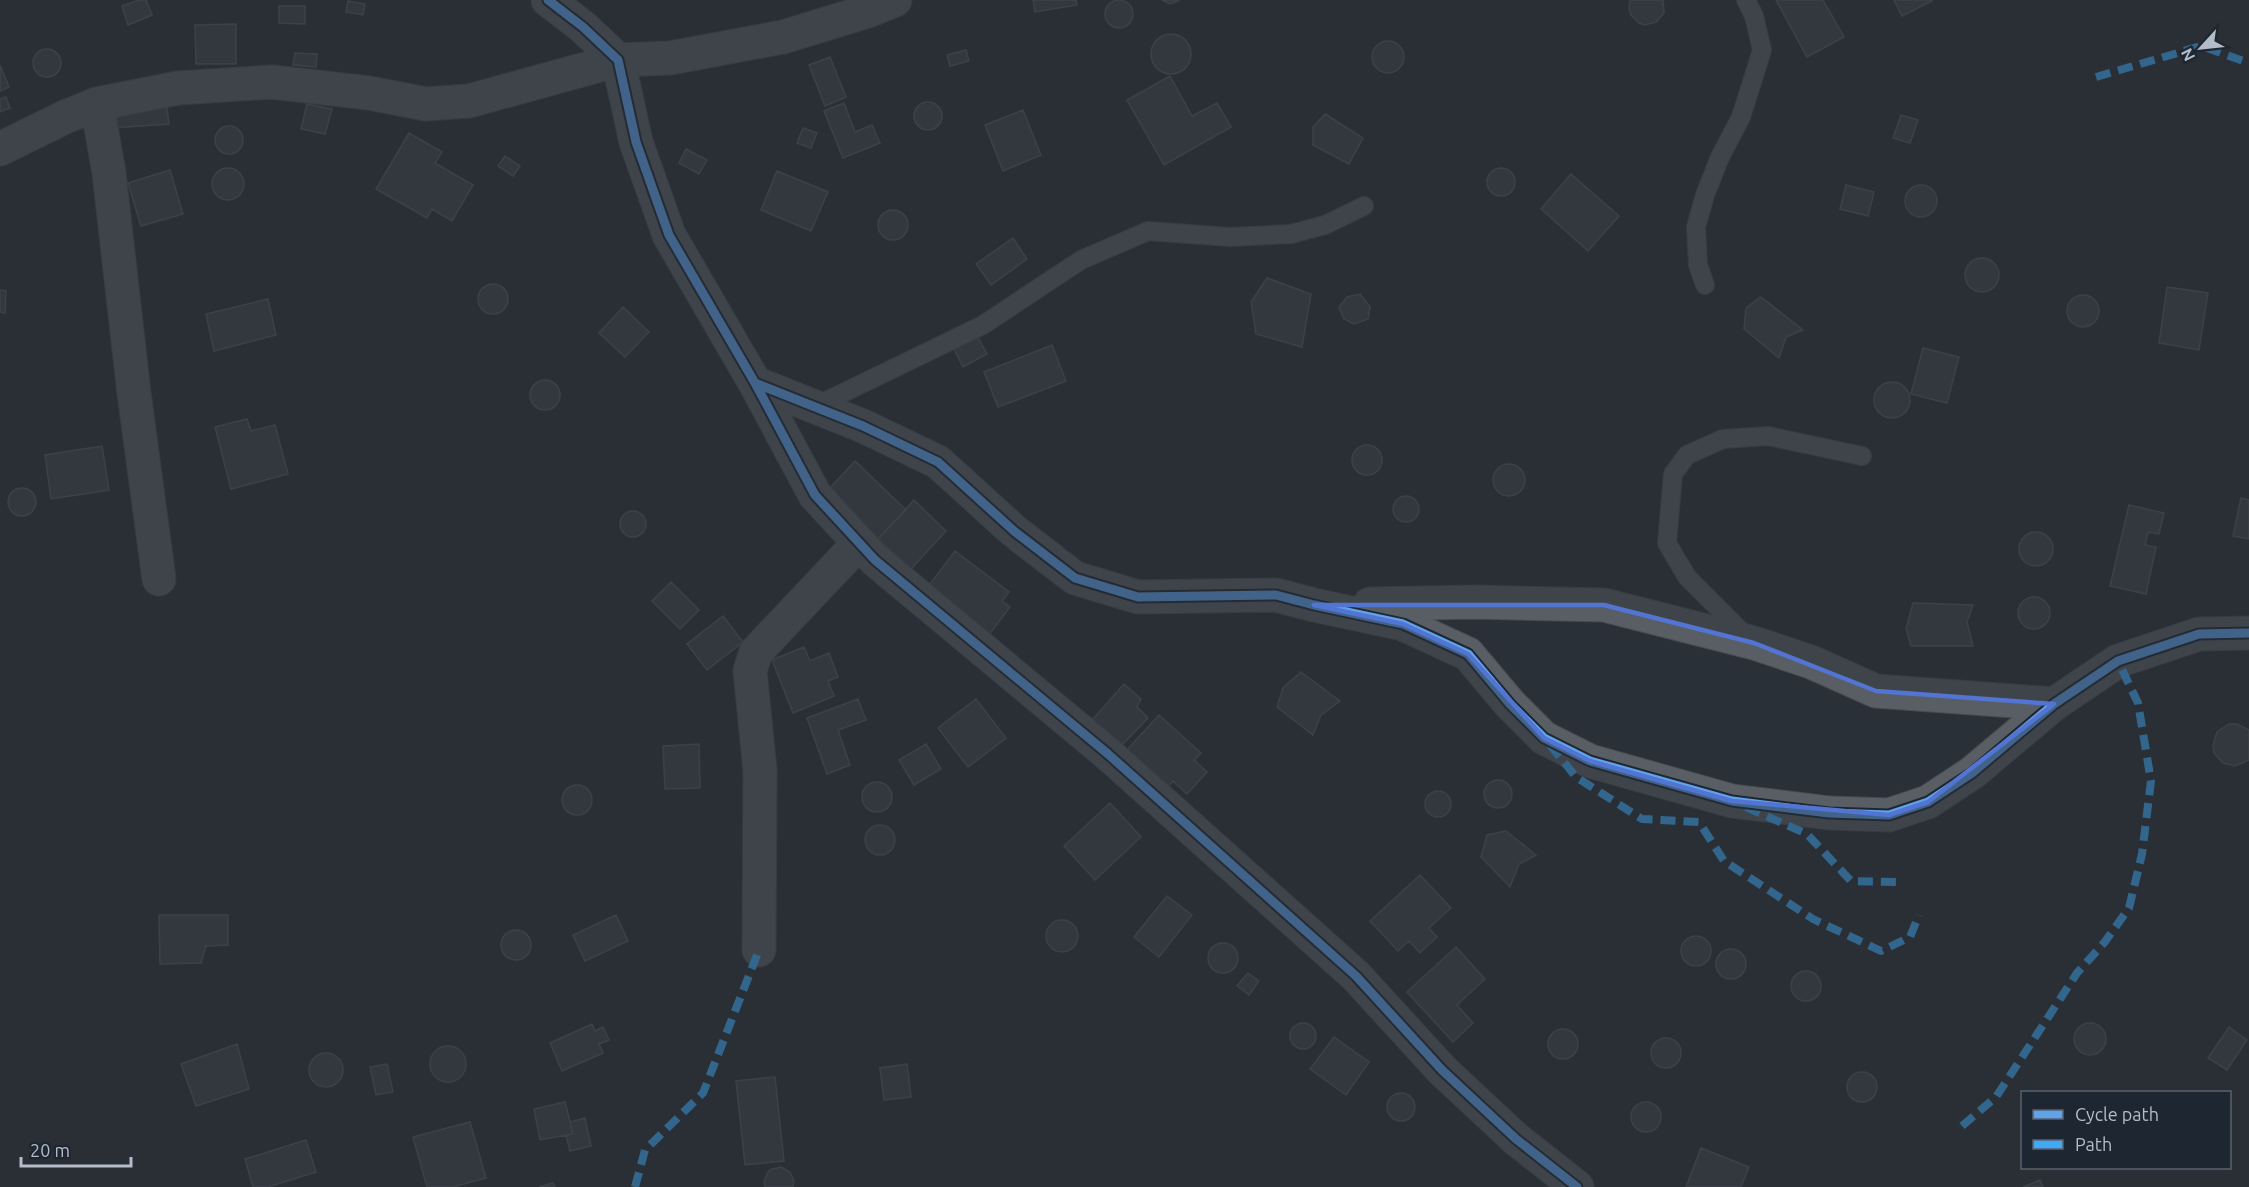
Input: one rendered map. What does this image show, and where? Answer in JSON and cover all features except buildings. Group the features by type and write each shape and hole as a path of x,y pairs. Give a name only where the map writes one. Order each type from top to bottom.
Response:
{"street":[{"path":"548,0 583,27 618,60 636,142 669,235 755,383 815,495 875,560 1108,754 1356,976 1442,1070 1516,1139 1577,1187"},
{"path":"0,148 97,104 178,88 272,82 369,93 426,104 469,101 618,60 670,58 783,37 868,11 895,0"},
{"path":"97,104 109,173 134,393 159,579"},
{"path":"755,383 863,426 938,462 1014,531 1075,578 1138,597 1276,595 1403,624 1468,654 1510,704 1544,738 1590,761 1732,801 1829,813 1888,815 1928,802 1972,773 2054,704 2118,661 2199,634 2249,633"},
{"path":"759,950 760,770 750,671 756,652 859,543"},
{"path":"1314,605 1474,602 1604,605 1754,643 1811,662 1876,691 2054,704"}],"lane":[{"path":"1705,285 1698,265 1696,227 1705,195 1720,157 1742,117 1762,50 1754,16 1746,0"},
{"path":"814,406 983,325 1081,260 1148,231 1230,237 1291,234 1325,225 1364,206"},
{"path":"1754,643 1687,577 1666,543 1673,474 1687,455 1723,439 1768,436 1862,456"}],"highlighted area":[{"path":"1314,605 1604,605 1754,643 1876,691 2054,704 1928,802 1889,815 1732,801 1590,761 1544,738 1468,654 1403,624"}],"marked path":[{"path":"2096,77 2201,46 2249,63"},
{"path":"1962,1126 1996,1097 2077,973 2104,943 2129,908 2142,854 2151,781 2138,703 2118,661"},
{"path":"1550,745 1576,777 1642,819 1699,822 1724,861 1813,919 1881,951 1910,937 1919,915"},
{"path":"1746,807 1807,834 1851,881 1898,882"},
{"path":"635,1187 645,1150 703,1093 759,950"}],"cycle path":[{"path":"548,0 583,27 618,60 636,142 669,235 755,383 815,495 875,560 1108,754 1356,976 1442,1070 1516,1139 1577,1187"},
{"path":"755,383 863,426 938,462 1014,531 1075,578 1138,597 1276,595 1403,624 1468,654 1510,704 1544,738 1590,761 1732,801 1829,813 1889,815 1928,802 1972,773 2054,704 2118,661 2199,634 2249,633"}]}
